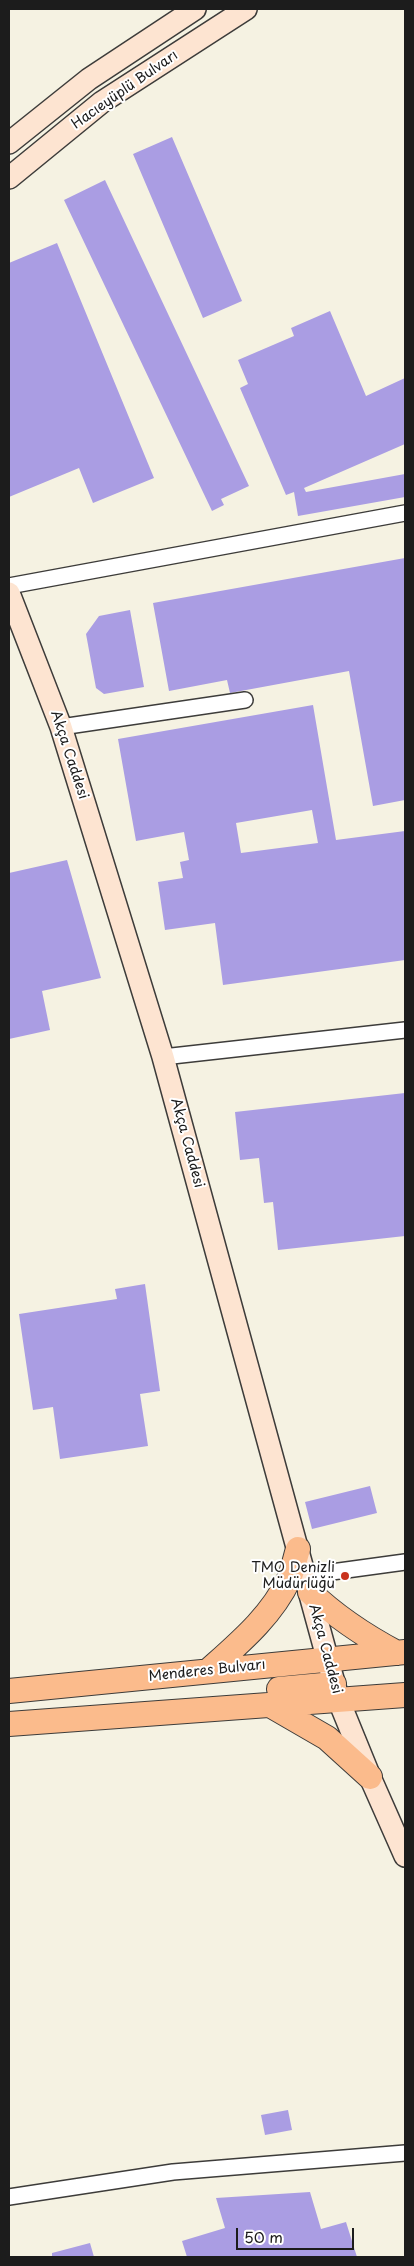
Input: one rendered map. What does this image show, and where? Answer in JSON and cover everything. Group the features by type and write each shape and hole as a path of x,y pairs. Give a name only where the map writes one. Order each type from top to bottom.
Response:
{"main road":[{"path":"298,1549 301,1582 348,1624 403,1657"},
{"path":"208,1671 246,1637 272,1608 301,1582"},
{"name":"Menderes Bulvarı","path":"9,1724 270,1706 333,1679 403,1657"},
{"name":"Menderes Bulvarı","path":"9,1690 208,1671 333,1679 405,1695"},
{"path":"9,1716 149,1697 333,1679"},
{"path":"270,1706 327,1738 370,1777"}],"street":[{"name":"Hacıeyüplü Bulvarı","path":"9,143 89,79 195,9"},
{"name":"Hacıeyüplü Bulvarı","path":"9,178 102,102 246,9"},
{"path":"89,79 102,102"},
{"path":"9,586 405,513"},
{"name":"Akça Caddesi","path":"9,592 61,727 164,1056 298,1549"},
{"path":"61,727 246,700"},
{"path":"164,1056 405,1030"},
{"path":"301,1582 405,1562"},
{"name":"Akça Caddesi","path":"301,1582 333,1679 370,1777 405,1856"},
{"path":"9,2198 173,2172 405,2153"}],"building":[{"path":"172,137 242,301 203,318 133,154"},
{"path":"105,180 249,486 221,499 224,505 212,511 64,200"},
{"path":"57,243 154,478 93,503 79,468 9,497 9,263"},
{"path":"330,311 366,396 405,378 405,444 304,488 306,492 405,474 405,497 298,516 294,492 286,495 240,388 248,384 238,360 294,336 291,328"},
{"path":"405,558 405,800 373,806 349,671 230,693 227,680 169,691 153,603"},
{"path":"130,610 144,687 104,694 96,688 86,634 99,616"},
{"path":"313,705 336,840 405,831 405,960 223,985 215,923 165,930 158,882 183,878 180,862 189,860 184,832 136,841 118,739","holes":["312,810 318,843 241,853 236,823"]},
{"path":"67,860 101,978 42,991 50,1030 9,1039 9,873"},
{"path":"405,1093 405,1236 278,1250 273,1202 264,1203 259,1158 240,1160 235,1112"},
{"path":"145,1284 160,1391 140,1394 148,1446 60,1459 53,1407 33,1410 19,1314 117,1299 115,1289"},
{"path":"370,1486 377,1513 312,1529 305,1502"},
{"path":"288,2110 292,2130 265,2135 261,2115"},
{"path":"310,2192 321,2229 346,2222 357,2257 187,2257 182,2241 225,2228 216,2198"},
{"path":"90,2243 94,2257 52,2257 52,2253"}],"place":[{"name":"TMO Denizli Müdürlüğü","path":"345,1576"}]}
